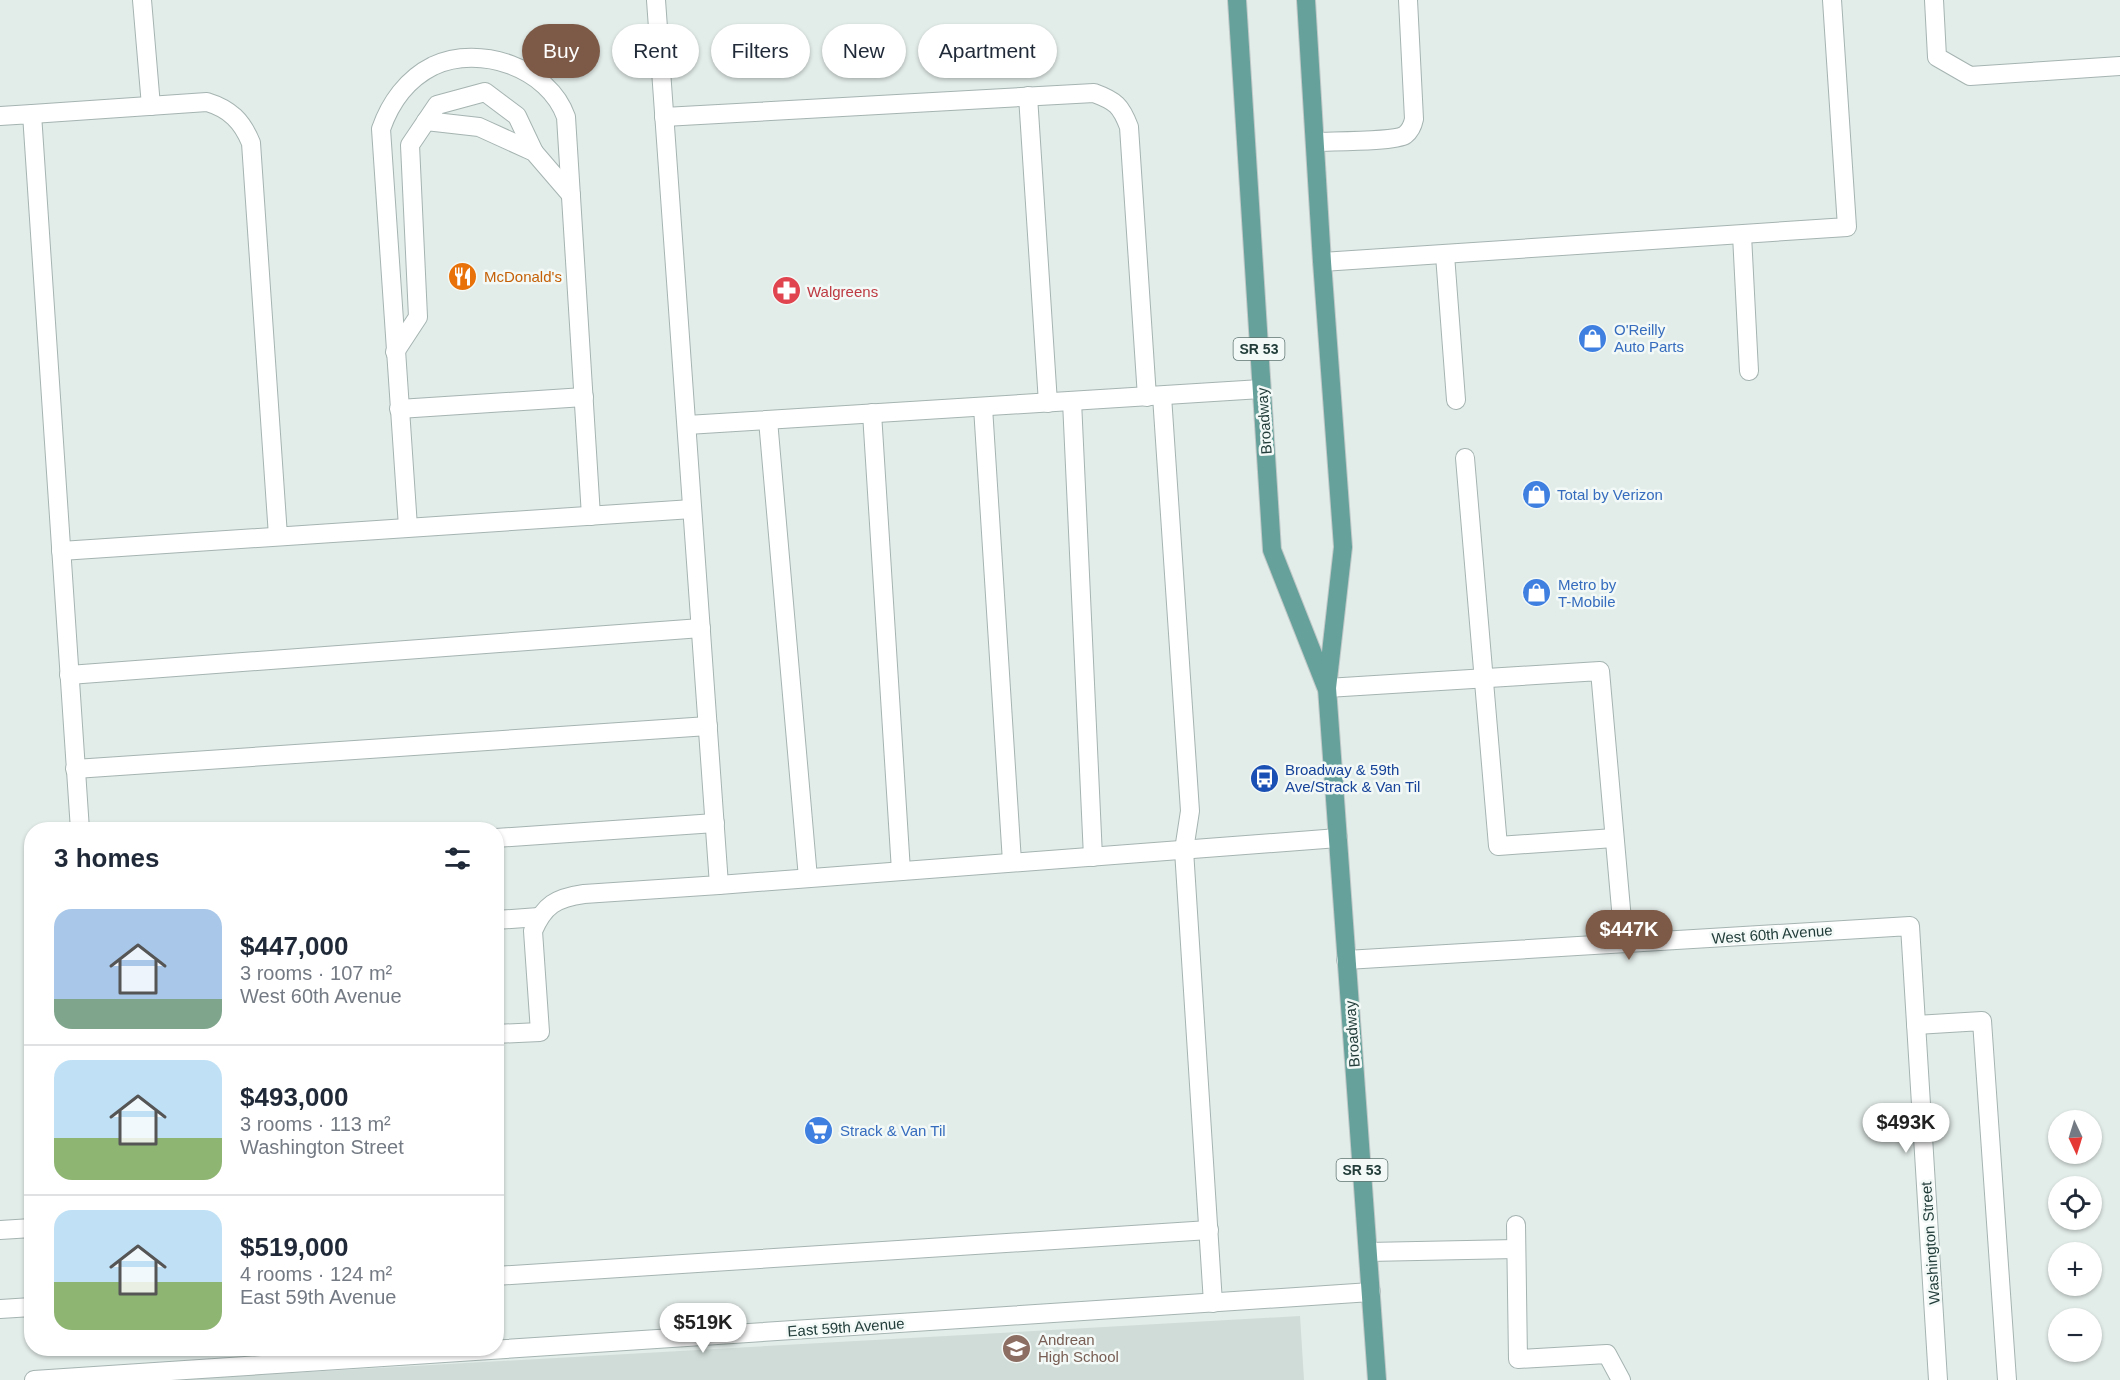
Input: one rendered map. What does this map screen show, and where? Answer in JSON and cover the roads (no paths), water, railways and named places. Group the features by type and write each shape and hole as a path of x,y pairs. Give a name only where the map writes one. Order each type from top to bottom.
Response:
{"main road":[{"name":"Broadway","path":"1237,0 1272,550 1327,688"},
{"name":"Broadway","path":"1306,0 1343,547 1327,688 1377,1380"}],"street":[{"path":"142,0 151,106"},
{"path":"656,0 719,885"},
{"path":"1315,142 1388,138 1404,135 1412,126 1414,119 1408,0"},
{"path":"1322,262 1847,227 1832,0"},
{"path":"1934,0 1937,57 1970,76 2120,66"},
{"path":"408,527 381,129 395,99 419,75 435,66 454,60 474,58 508,64 538,80 561,102 566,117 591,516"},
{"path":"395,352 418,317 410,145 437,105 485,92 517,116 534,152 571,195"},
{"path":"664,117 1094,93 1118,105 1124,114 1129,128 1190,811 1184,850 1213,1303"},
{"path":"1028,96 1048,403"},
{"path":"0,116 207,102 222,107 234,115 246,130 251,143 278,536"},
{"path":"32,114 79,822"},
{"path":"426,121 479,127 534,152"},
{"path":"1742,235 1749,371"},
{"path":"1445,255 1456,400"},
{"path":"687,425 1262,389"},
{"path":"399,409 584,396"},
{"path":"1072,401 1093,857"},
{"path":"983,407 1012,862"},
{"path":"872,413 901,871"},
{"path":"768,420 808,878"},
{"path":"1465,458 1498,846 1614,838"},
{"path":"61,551 693,509"},
{"path":"69,675 701,628"},
{"path":"1327,688 1600,671 1624,943"},
{"path":"75,769 708,726"},
{"path":"504,837 715,823"},
{"path":"504,1034 540,1032 533,931 539,917 549,905 565,897 1338,838"},
{"path":"504,919 539,917"},
{"name":"West 60th Avenue","path":"1346,960 1910,926"},
{"name":"Washington Street","path":"1910,926 1938,1380"},
{"path":"1916,1024 1982,1021 2007,1380"},
{"path":"1516,1225 1518,1359 1607,1354 1622,1380"},
{"path":"0,1230 24,1228"},
{"path":"504,1275 1209,1230"},
{"path":"1368,1252 1516,1250"},
{"name":"East 59th Avenue","path":"504,1349 1371,1292"},
{"path":"0,1309 24,1307"},
{"name":"East 59th Avenue","path":"34,1380 401,1356"}],"place":[{"name":"McDonald's","path":"463,276"},
{"name":"Walgreens","path":"786,291"},
{"name":"O'Reilly Auto Parts","path":"1593,338"},
{"name":"Total by Verizon","path":"1536,494"},
{"name":"Metro by T-Mobile","path":"1537,593"},
{"name":"Broadway & 59th Ave/Strack & Van Til","path":"1264,778"},
{"name":"Strack & Van Til","path":"819,1130"},
{"name":"Andrean High School","path":"1017,1348"}]}
